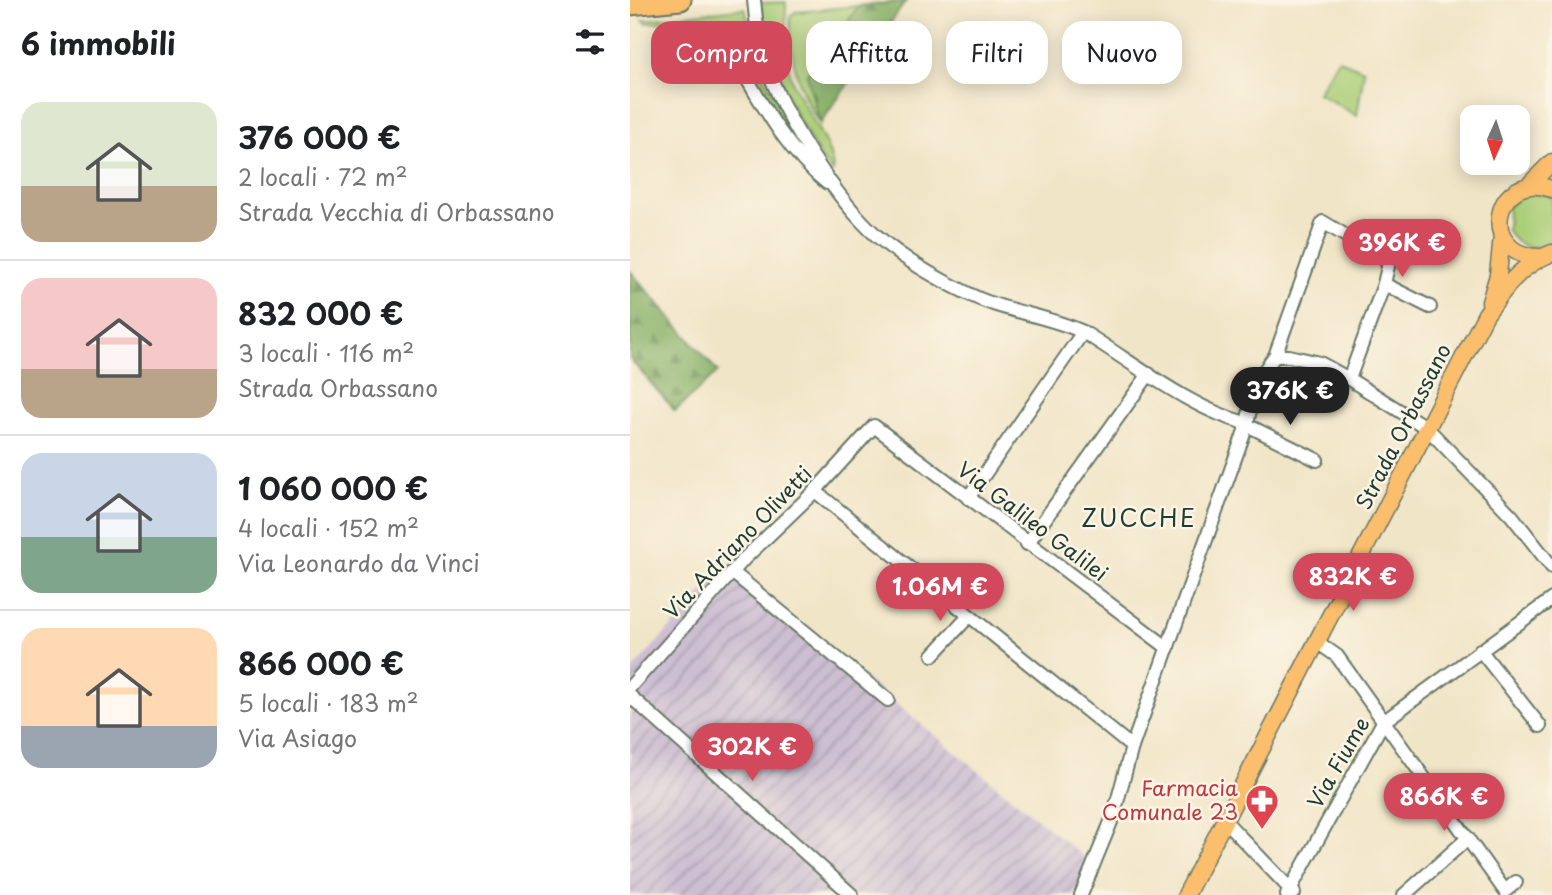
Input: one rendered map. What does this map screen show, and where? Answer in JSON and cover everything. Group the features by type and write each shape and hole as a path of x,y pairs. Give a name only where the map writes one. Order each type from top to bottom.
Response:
{"highway":[{"path":"630,5 681,0"}],"main road":[{"name":"Strada Orbassano","path":"1546,255 1521,255 1506,243 1499,225 1503,205 1509,196 1528,186 1552,162"},
{"path":"1528,186 1540,185 1552,189"},
{"name":"Strada Orbassano","path":"1486,314 1498,275 1502,236"},
{"name":"Strada Orbassano","path":"1185,895 1486,314 1514,277 1546,255"}],"street":[{"path":"754,5 759,40 769,73 807,146 859,219 877,236 896,251 970,295 1083,331 1194,401 1247,424 1317,460"},
{"path":"750,84 771,120 811,169 840,194"},
{"path":"1081,895 1113,817 1132,747 1257,389 1267,365 1275,356 1324,222 1389,262 1384,284 1349,379"},
{"path":"1384,284 1430,307"},
{"path":"968,498 1083,331"},
{"path":"1275,356 1289,356 1320,363 1427,428 1512,516 1552,567"},
{"path":"1027,544 1149,374"},
{"name":"Via Galileo Galilei","path":"874,426 1168,648"},
{"name":"Via Adriano Olivetti","path":"630,687 732,572 815,491 874,426"},
{"path":"815,491 1132,747"},
{"path":"732,572 888,700"},
{"name":"Via Fiume","path":"1291,893 1383,722 1552,598"},
{"path":"933,655 969,615"},
{"path":"1317,642 1337,656 1468,838 1504,893 1516,882"},
{"path":"1480,650 1540,726"},
{"path":"630,696 852,895"},
{"path":"1224,820 1291,893"},
{"path":"1404,895 1468,838"}],"shaded area":[{"path":"727,566 1089,861 1074,895 630,895 630,672"}],"green space":[{"path":"906,1 892,21 848,21 859,6"},
{"path":"786,2 786,21 763,21 760,3"},
{"path":"859,6 848,21 806,21 806,84 810,84 820,124 796,73 790,16 795,12"},
{"path":"745,8 748,21 647,23 643,20"},
{"path":"1338,59 1364,70 1357,116 1318,93"},
{"path":"792,80 829,151 833,172 820,156 782,84 792,84"},
{"path":"754,84 768,84 809,157 807,159 765,103"},
{"path":"810,84 848,84 820,124"},
{"path":"1525,192 1552,198 1552,241 1539,247 1527,247 1507,231 1508,207"},
{"path":"630,271 718,372 675,411 630,359"}],"place":[{"name":"Farmacia Comunale 23","path":"1262,831"}],"district":[{"name":"ZUCCHE","path":"1139,519"}]}
